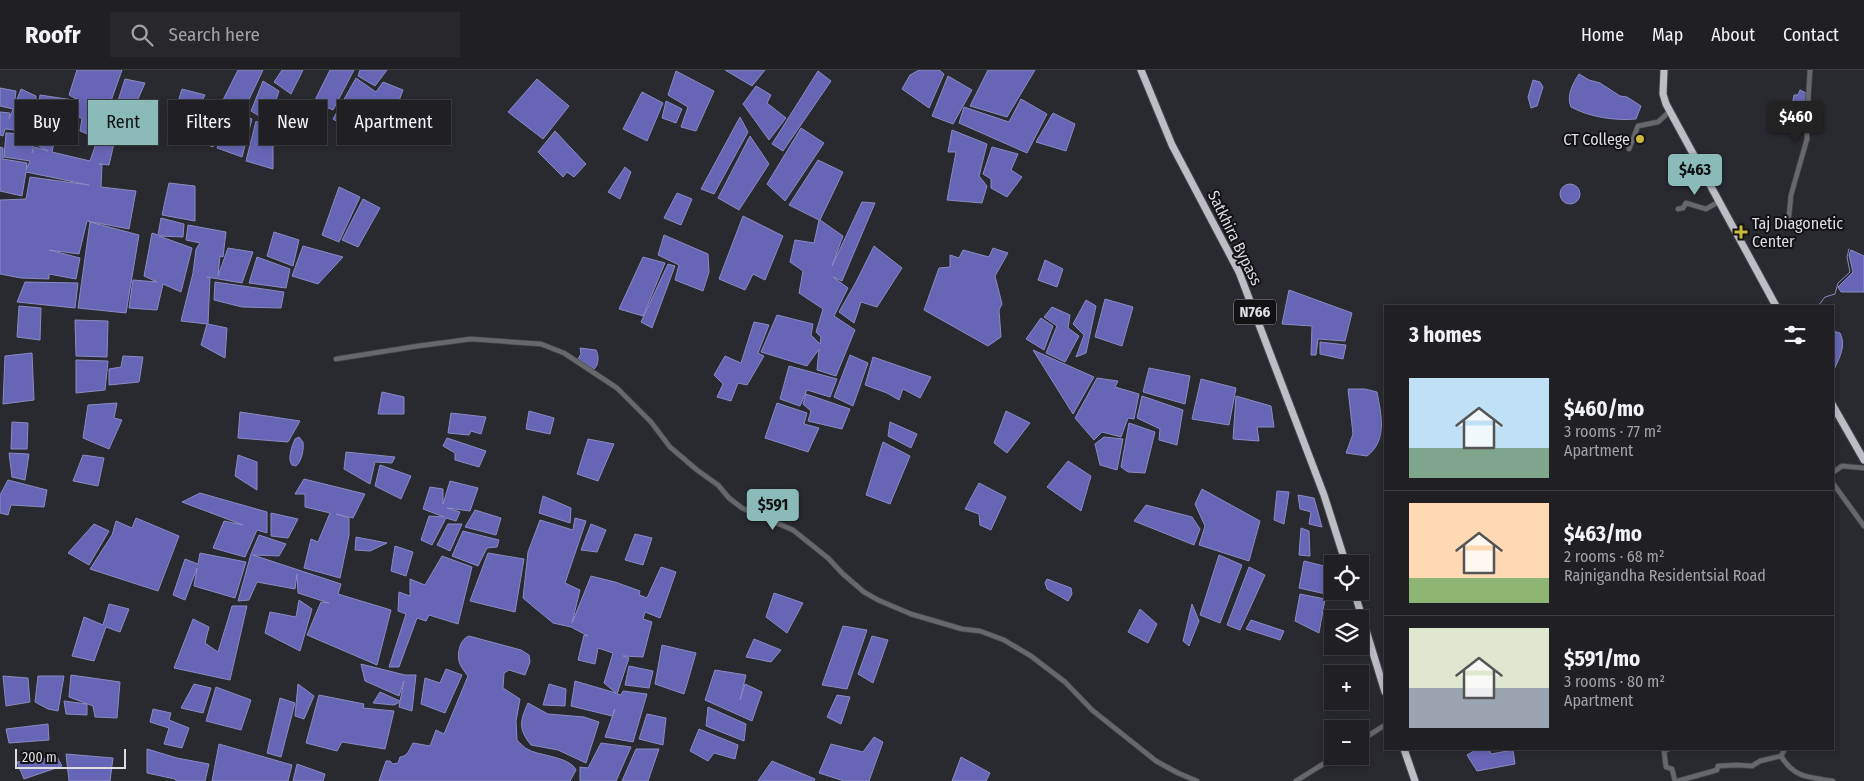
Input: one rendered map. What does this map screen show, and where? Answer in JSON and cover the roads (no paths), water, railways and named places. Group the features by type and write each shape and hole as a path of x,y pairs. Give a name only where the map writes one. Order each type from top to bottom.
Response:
{"highway":[{"name":"Satkhira Bypass","path":"1141,70 1172,144 1239,272 1324,495 1343,555"},
{"path":"1664,70 1663,94 1670,112 1775,305"},
{"path":"1835,416 1864,460"},
{"path":"1357,600 1384,689"},
{"path":"1404,750 1415,781"}],"street":[{"path":"1789,216 1791,195 1807,139 1806,119 1810,70"},
{"path":"1629,149 1638,126 1658,122 1670,112"},
{"path":"1678,209 1683,208 1686,204 1706,209 1720,201"},
{"path":"336,359 471,339 541,344 564,353 617,388 651,422 670,447 718,485 729,498 742,508 793,530 828,558 842,574 864,592 878,600 920,616 962,629 980,631 1004,640 1031,656 1065,682 1092,710 1156,761 1178,774 1196,781"},
{"path":"1834,471 1842,466 1864,468"},
{"path":"1834,485 1864,526"},
{"path":"1369,735 1384,726"},
{"path":"1666,750 1664,751 1666,767 1672,769 1676,781 1717,770 1718,766 1722,764 1752,766 1760,761 1781,756 1784,750"},
{"path":"1781,756 1786,765 1806,778 1833,781"},
{"path":"1296,781 1324,764"}],"waterway":[{"path":"1819,305 1825,297 1835,294 1838,283 1850,272 1847,257 1849,249"}],"place":[{"name":"CT College","path":"1640,139"},
{"name":"Taj Diagonetic Center","path":"1741,232"}]}
